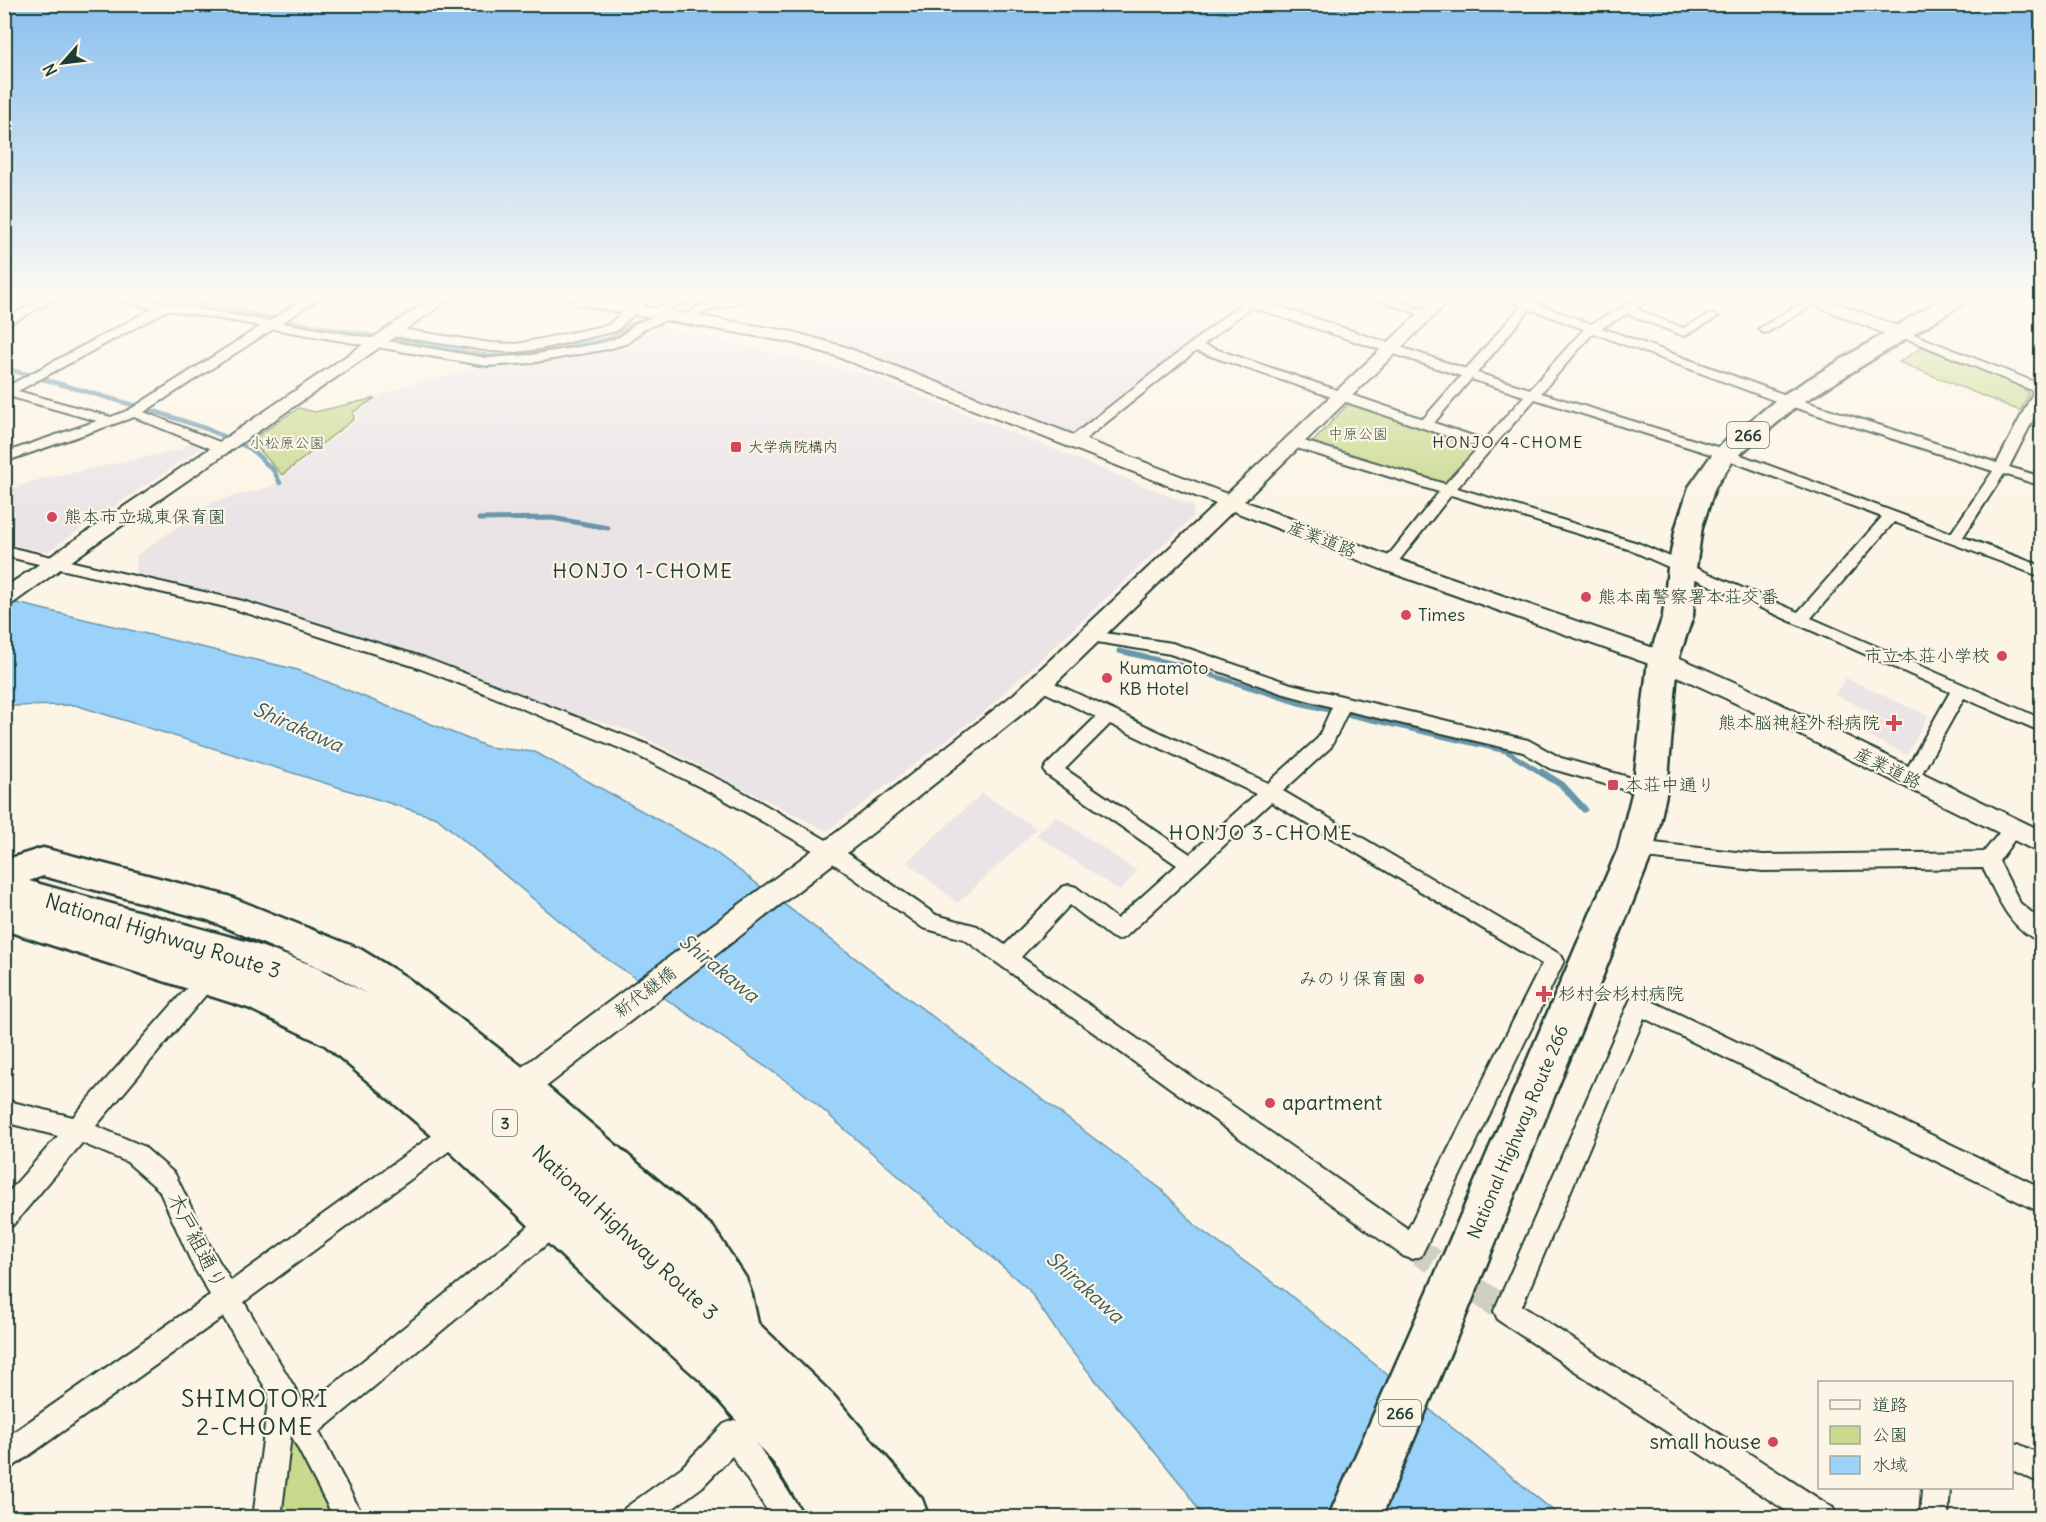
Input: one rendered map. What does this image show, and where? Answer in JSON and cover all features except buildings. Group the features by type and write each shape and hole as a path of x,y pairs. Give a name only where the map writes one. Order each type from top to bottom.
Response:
{"highway":[{"name":"National Highway Route 266","path":"1354,1518 1445,1308 1636,849 1650,790 1663,660 1678,616 1682,568 1689,527 1702,486 1725,454 1789,401 1837,371"},
{"name":"3","path":"4,875 43,862 215,907 346,961 392,989 488,1109"},
{"name":"National Highway Route 3","path":"4,889 249,958 303,979 356,1008 488,1109 737,1336 815,1413 903,1518"},
{"name":"National Highway Route 3","path":"4,914 258,994 339,1032 488,1109 555,1221 720,1366 792,1445 839,1518"}],"street":[{"path":"6,392 45,371"},
{"path":"4,458 134,413 200,371"},
{"path":"4,599 335,371"},
{"name":"産業道路","path":"890,371 1389,564 1663,660 1745,697 2042,843"},
{"path":"1072,443 1164,371"},
{"path":"1270,371 1487,445"},
{"name":"新代継橋","path":"488,1109 1002,719 1042,684 1366,371"},
{"path":"1459,371 1725,454 2042,572"},
{"path":"1426,424 1470,371"},
{"path":"1389,564 1448,490 1551,371"},
{"path":"1706,371 1789,401 2042,482"},
{"path":"1954,539 2000,470 2041,389 1995,371"},
{"path":"6,392 112,421"},
{"path":"134,413 222,448"},
{"path":"1292,442 1633,546 2042,726"},
{"path":"1801,619 1892,516"},
{"path":"4,552 50,567 237,605 419,662 640,749 723,790 830,851 930,922 970,932 1412,1246 1554,961 1269,792 1042,684"},
{"path":"1091,636 1172,649 1287,689 1528,747 1555,763 1650,790"},
{"path":"1911,779 1960,690"},
{"path":"1007,957 1069,893 1118,931 1325,742 1342,704"},
{"path":"1108,716 1053,770 1191,865"},
{"path":"1989,860 2013,830"},
{"path":"1636,849 1763,863 1989,860"},
{"path":"1989,860 2013,909 2042,934"},
{"path":"4,1216 207,979"},
{"path":"1823,1518 1507,1311 1639,1005 2042,1201"},
{"path":"5,1460 488,1109"},
{"name":"木戸組通り","path":"4,1111 79,1130 135,1155 167,1182 202,1257 303,1427 350,1518"},
{"path":"303,1427 555,1221"},
{"path":"267,1518 283,1392"},
{"path":"635,1518 692,1477 734,1434 789,1518"},
{"path":"2013,1456 2042,1470"},
{"path":"1934,1518 1936,1489"}],"shaded area":[{"path":"465,371 851,371 872,376 1194,506 1193,517 986,710 827,831 633,732 136,574 137,555 215,501 270,487 358,419 356,412 382,395 409,385"},
{"path":"904,371 1152,371 1070,435"},
{"name":"熊本市立城東保育園","path":"194,440 205,445 47,552 5,543 4,491 41,479 179,450"},
{"name":"熊本脳神経外科病院","path":"1846,678 1928,716 1907,755 1858,731 1871,712 1835,695"},
{"path":"982,793 1037,829 958,903 907,862"},
{"path":"1056,816 1137,871 1120,891 1036,835"}],"green space":[{"path":"1921,371 1984,371 2015,383 2029,393 2020,411"},
{"name":"小松原公園","path":"375,398 353,412 354,419 282,475 257,447 248,442 299,408 315,412"},
{"name":"中原公園","path":"1348,404 1483,446 1450,487 1309,446"},
{"path":"289,1425 334,1517 281,1517"}],"water":[{"name":"Shirakawa","path":"4,600 298,670 488,747 535,752 711,849 1161,1189 1198,1228 1284,1290 1561,1517 1471,1517 1462,1510 1462,1518 1203,1517 1185,1489 1064,1342 1028,1289 801,1091 594,950 437,818 75,705 5,706"}],"waterway":[{"path":"15,371 154,411 207,429 251,449 274,471 280,483"},
{"path":"479,519 552,518 608,528"},
{"path":"1119,651 1180,665 1299,703 1506,751 1543,774"},
{"path":"1541,772 1562,785 1584,809"}],"tunnel":[{"path":"1412,1247 1507,1311"}],"place":[{"name":"大学病院構内","path":"736,447"},
{"name":"熊本市立城東保育園","path":"52,517"},
{"name":"熊本南警察署本荘交番","path":"1586,597"},
{"name":"Times","path":"1406,615"},
{"name":"市立本荘小学校","path":"2002,656"},
{"name":"Kumamoto KB Hotel","path":"1107,678"},
{"name":"熊本脳神経外科病院","path":"1894,723"},
{"name":"本荘中通り","path":"1613,785"},
{"name":"みのり保育園","path":"1419,979"},
{"name":"杉村会杉村病院","path":"1544,994"},
{"name":"apartment","path":"1270,1103"},
{"name":"small house","path":"1773,1442"}],"district":[{"name":"HONJO 4-CHOME","path":"1508,442"},
{"name":"HONJO 1-CHOME","path":"643,571"},
{"name":"HONJO 3-CHOME","path":"1261,833"},
{"name":"SHIMOTORI 2-CHOME","path":"255,1413"}]}
